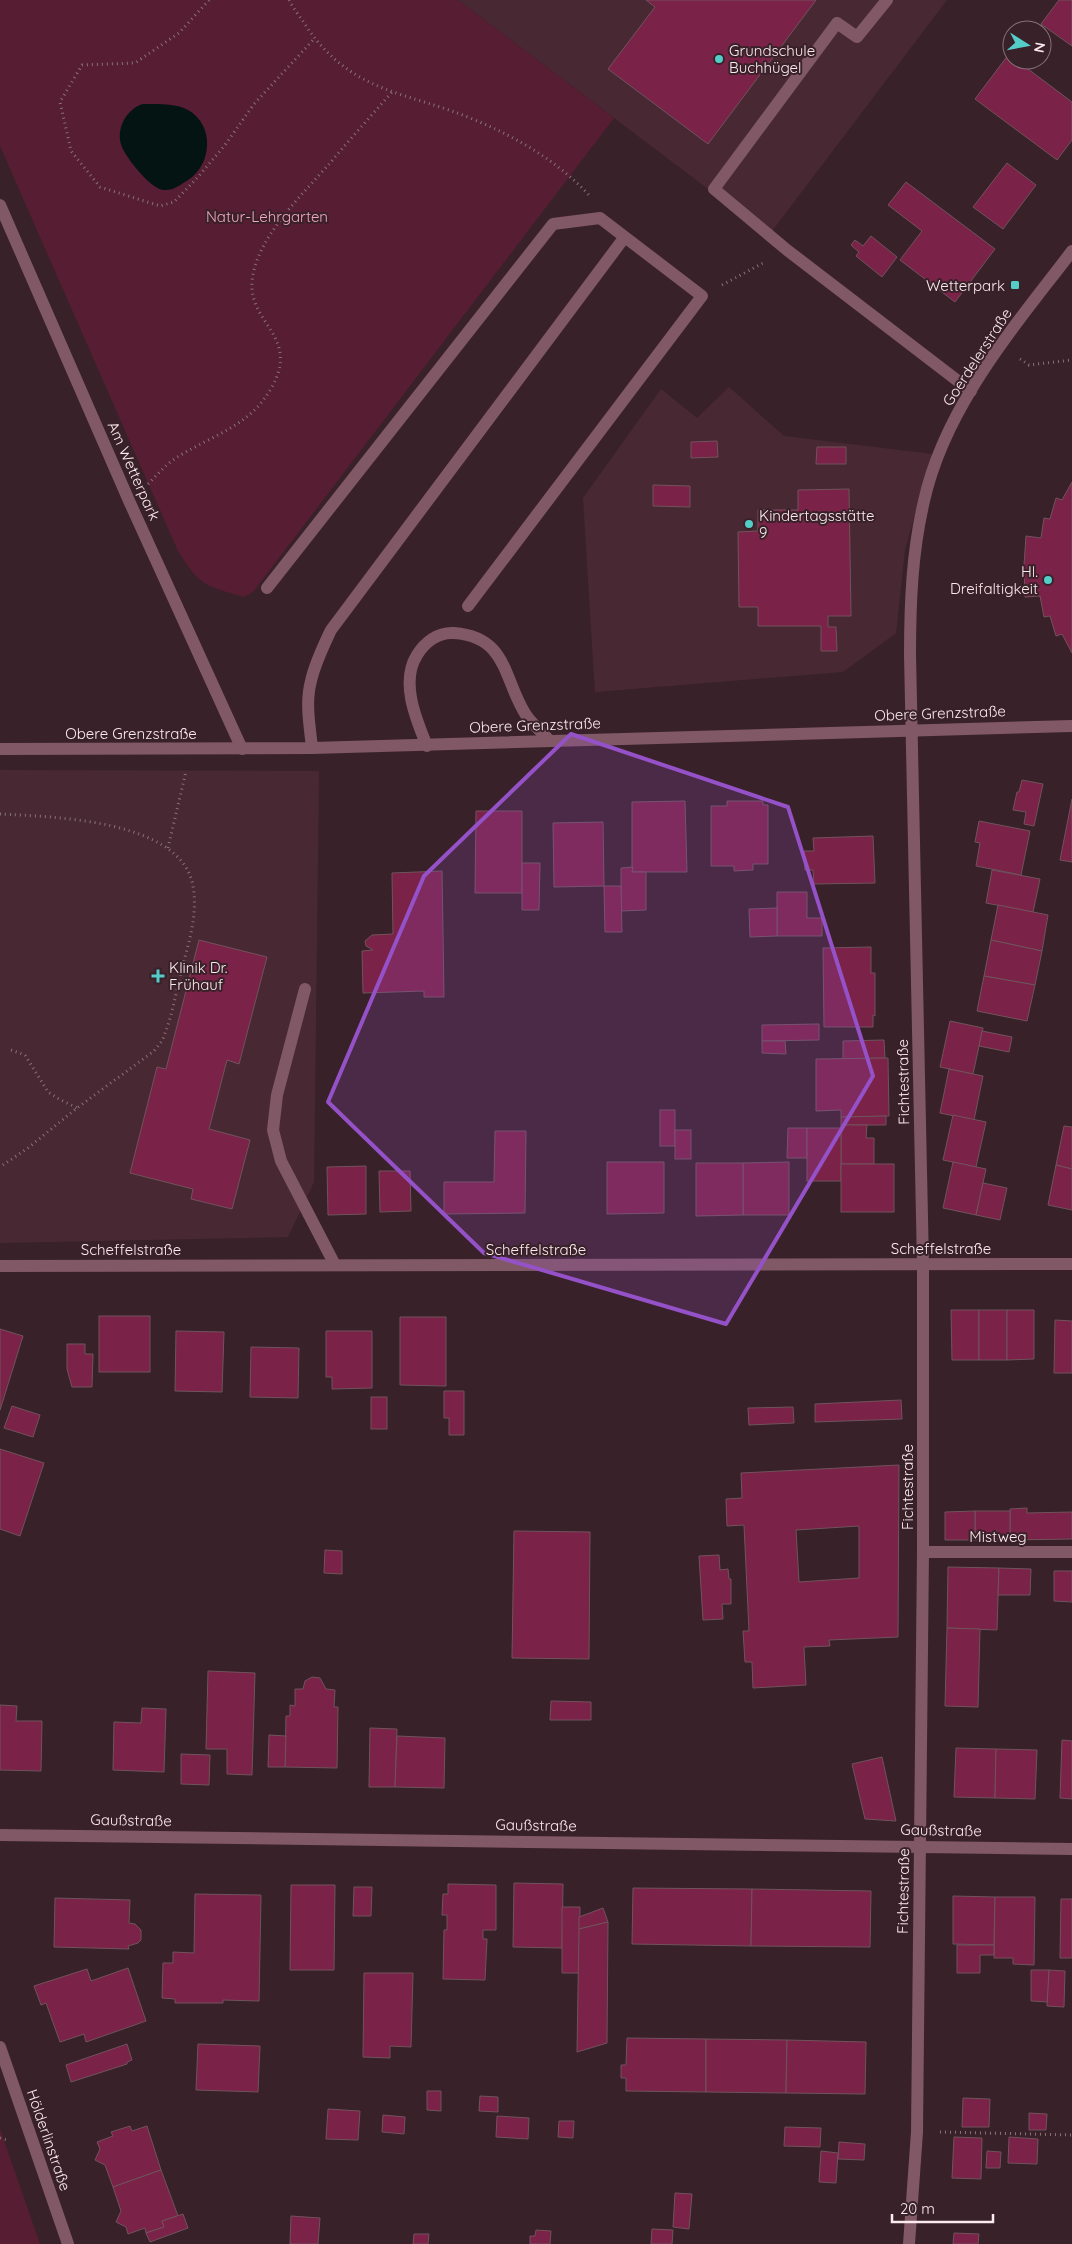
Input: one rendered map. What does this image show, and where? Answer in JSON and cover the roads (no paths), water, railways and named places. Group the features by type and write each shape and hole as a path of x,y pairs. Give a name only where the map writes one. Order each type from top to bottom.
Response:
{"street":[{"path":"887,0 857,38 837,23 714,189 787,250 972,391"},
{"name":"Am Wetterpark","path":"0,205 130,503 242,749"},
{"path":"267,588 553,224 600,218 702,296 468,606"},
{"path":"312,748 309,712 310,683 319,656 331,630 624,238"},
{"name":"Goerdelerstraße","path":"913,729 910,611 912,574 924,499 935,465 950,431 972,391 1002,346 1072,251"},
{"path":"428,746 412,704 411,669 416,656 423,646 433,638 445,633 472,635 494,649 503,662 526,714 549,740"},
{"name":"Obere Grenzstraße","path":"0,749 242,749 428,746 549,740 1072,726"},
{"name":"Fichtestraße","path":"909,2244 917,2132 924,1552 923,1264 913,729"},
{"path":"306,989 277,1095 273,1130 281,1161 335,1265"},
{"name":"Scheffelstraße","path":"0,1266 1072,1264"},
{"name":"Mistweg","path":"924,1552 1072,1552"},
{"name":"Gaußstraße","path":"0,1835 1072,1849"},
{"name":"Hölderlinstraße","path":"0,2047 68,2244"}],"place":[{"name":"Grundschule Buchhügel","path":"719,59"},
{"name":"Wetterpark","path":"1015,285"},
{"name":"Kindertagsstätte 9","path":"749,524"},
{"name":"Hl. Dreifaltigkeit","path":"1048,580"},
{"name":"Klinik Dr. Frühauf","path":"158,976"}],"park label":[{"name":"Natur-Lehrgarten","path":"267,216"}]}
